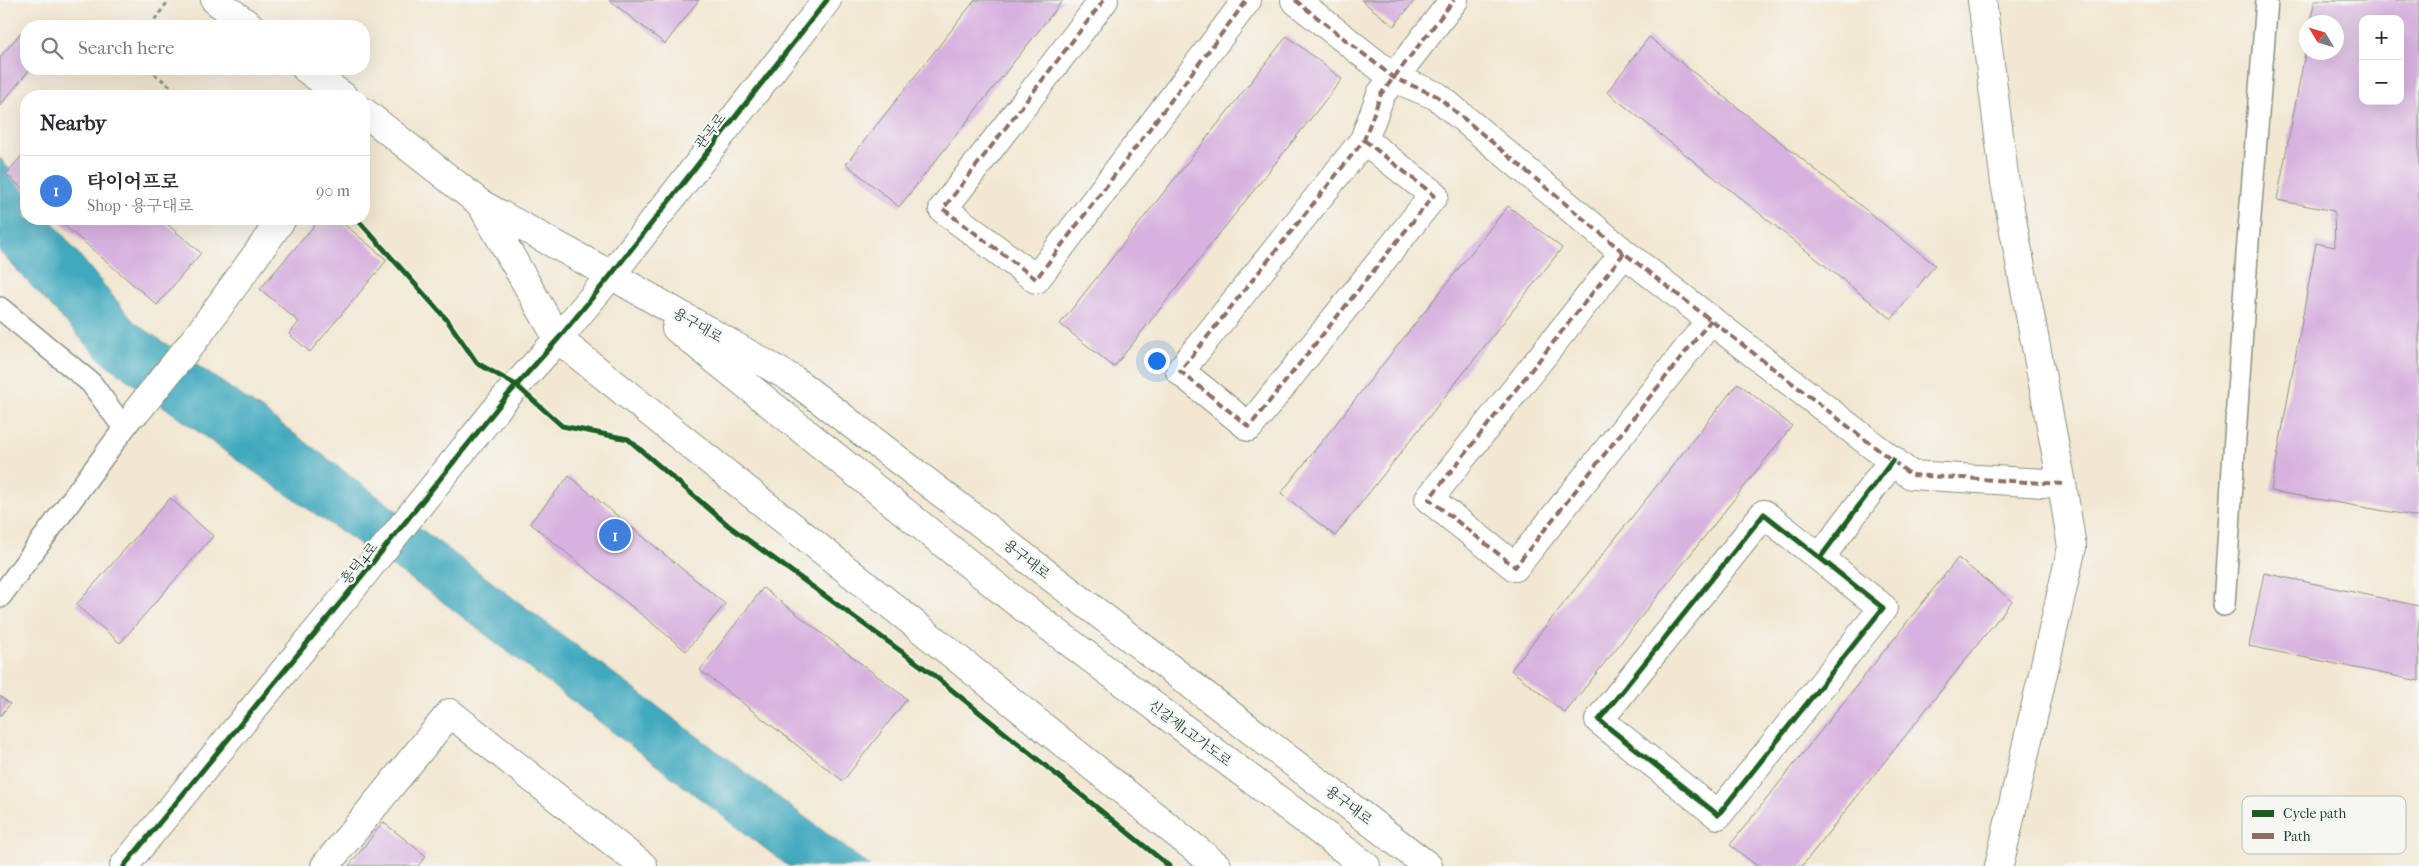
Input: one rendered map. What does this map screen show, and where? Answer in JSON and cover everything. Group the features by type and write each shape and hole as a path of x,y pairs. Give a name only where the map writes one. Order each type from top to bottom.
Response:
{"street":[{"path":"215,0 242,20"},
{"name":"관곡로","path":"611,275 827,0"},
{"path":"1104,0 943,209 1036,279 1247,0"},
{"path":"1295,0 1394,78 1437,96 1624,253 1911,475 2062,484"},
{"path":"1364,140 1434,195 1249,427 1180,371 1364,140 1381,94 1454,0"},
{"path":"1982,0 2005,183 2062,484 2072,547 1999,866"},
{"path":"314,75 335,90"},
{"name":"용구대로","path":"370,117 481,204 611,275 794,380 1428,866"},
{"name":"용구대로","path":"481,204 558,339 1217,866"},
{"path":"131,420 199,334 278,225"},
{"path":"1624,253 1429,499 1515,568 1711,320"},
{"name":"용구대로","path":"611,275 1015,601"},
{"name":"흥덕4로","path":"124,866 445,475 506,397 558,339 611,275"},
{"path":"1820,558 1893,460"},
{"path":"1764,514 1820,558 1883,608 1718,815 1599,720 1764,514"},
{"name":"신갈제1고가도로","path":"1015,601 1366,866"},
{"path":"325,866 450,713 643,866"}],"lane":[{"path":"2224,604 2247,255 2267,0"},
{"path":"0,308 131,420 0,597"}],"path":[{"path":"154,20 169,0"},
{"path":"156,75 175,90"}],"water":[{"path":"0,158 20,183 20,225 55,225 134,322 264,411 870,866 788,866 435,596 234,458 103,362 0,252"}],"building":[{"path":"609,0 699,0 665,44"},
{"path":"975,0 1063,0 899,207 846,164"},
{"path":"1361,0 1415,0 1394,26"},
{"path":"2315,0 2419,0 2419,517 2271,491 2316,243 2335,247 2334,211 2277,200 2304,60 2344,60 2344,15 2312,15"},
{"path":"20,34 20,75 25,75 0,106 0,57"},
{"path":"1287,36 1342,79 1114,367 1060,324"},
{"path":"1649,37 1935,265 1892,319 1607,92"},
{"path":"20,158 20,187 6,174"},
{"path":"1508,206 1562,248 1335,536 1281,493"},
{"path":"64,225 168,225 201,253 157,305"},
{"path":"315,225 345,225 387,260 310,352 289,334 299,322 260,289"},
{"path":"1738,383 1792,426 1565,713 1511,670"},
{"path":"569,476 725,604 686,651 530,523"},
{"path":"170,498 213,536 120,643 76,605"},
{"path":"1958,558 2012,601 1802,866 1757,866 1730,845"},
{"path":"2264,573 2419,606 2419,681 2249,646"},
{"path":"763,588 907,699 843,781 700,670"},
{"path":"0,696 10,704 0,716"},
{"path":"383,822 426,856 418,866 349,866"}],"marked path":[{"path":"1104,0 943,209 1036,279 1247,0"},
{"path":"1295,0 1394,78 1437,96 1624,253 1911,475 2062,484"},
{"path":"1364,140 1434,195 1249,427 1180,371 1364,140 1381,94 1454,0"},
{"path":"1624,253 1429,499 1515,567 1711,320"}],"cycle path":[{"path":"124,866 506,397 558,339 611,275 827,0"},
{"path":"362,225 447,320 477,363 516,385 562,426 628,439 729,526 931,673 1169,866"},
{"path":"1820,558 1883,608 1718,815 1599,720 1764,514 1820,558 1893,460"}],"place":[{"name":"타이어프로","path":"615,535"}]}
